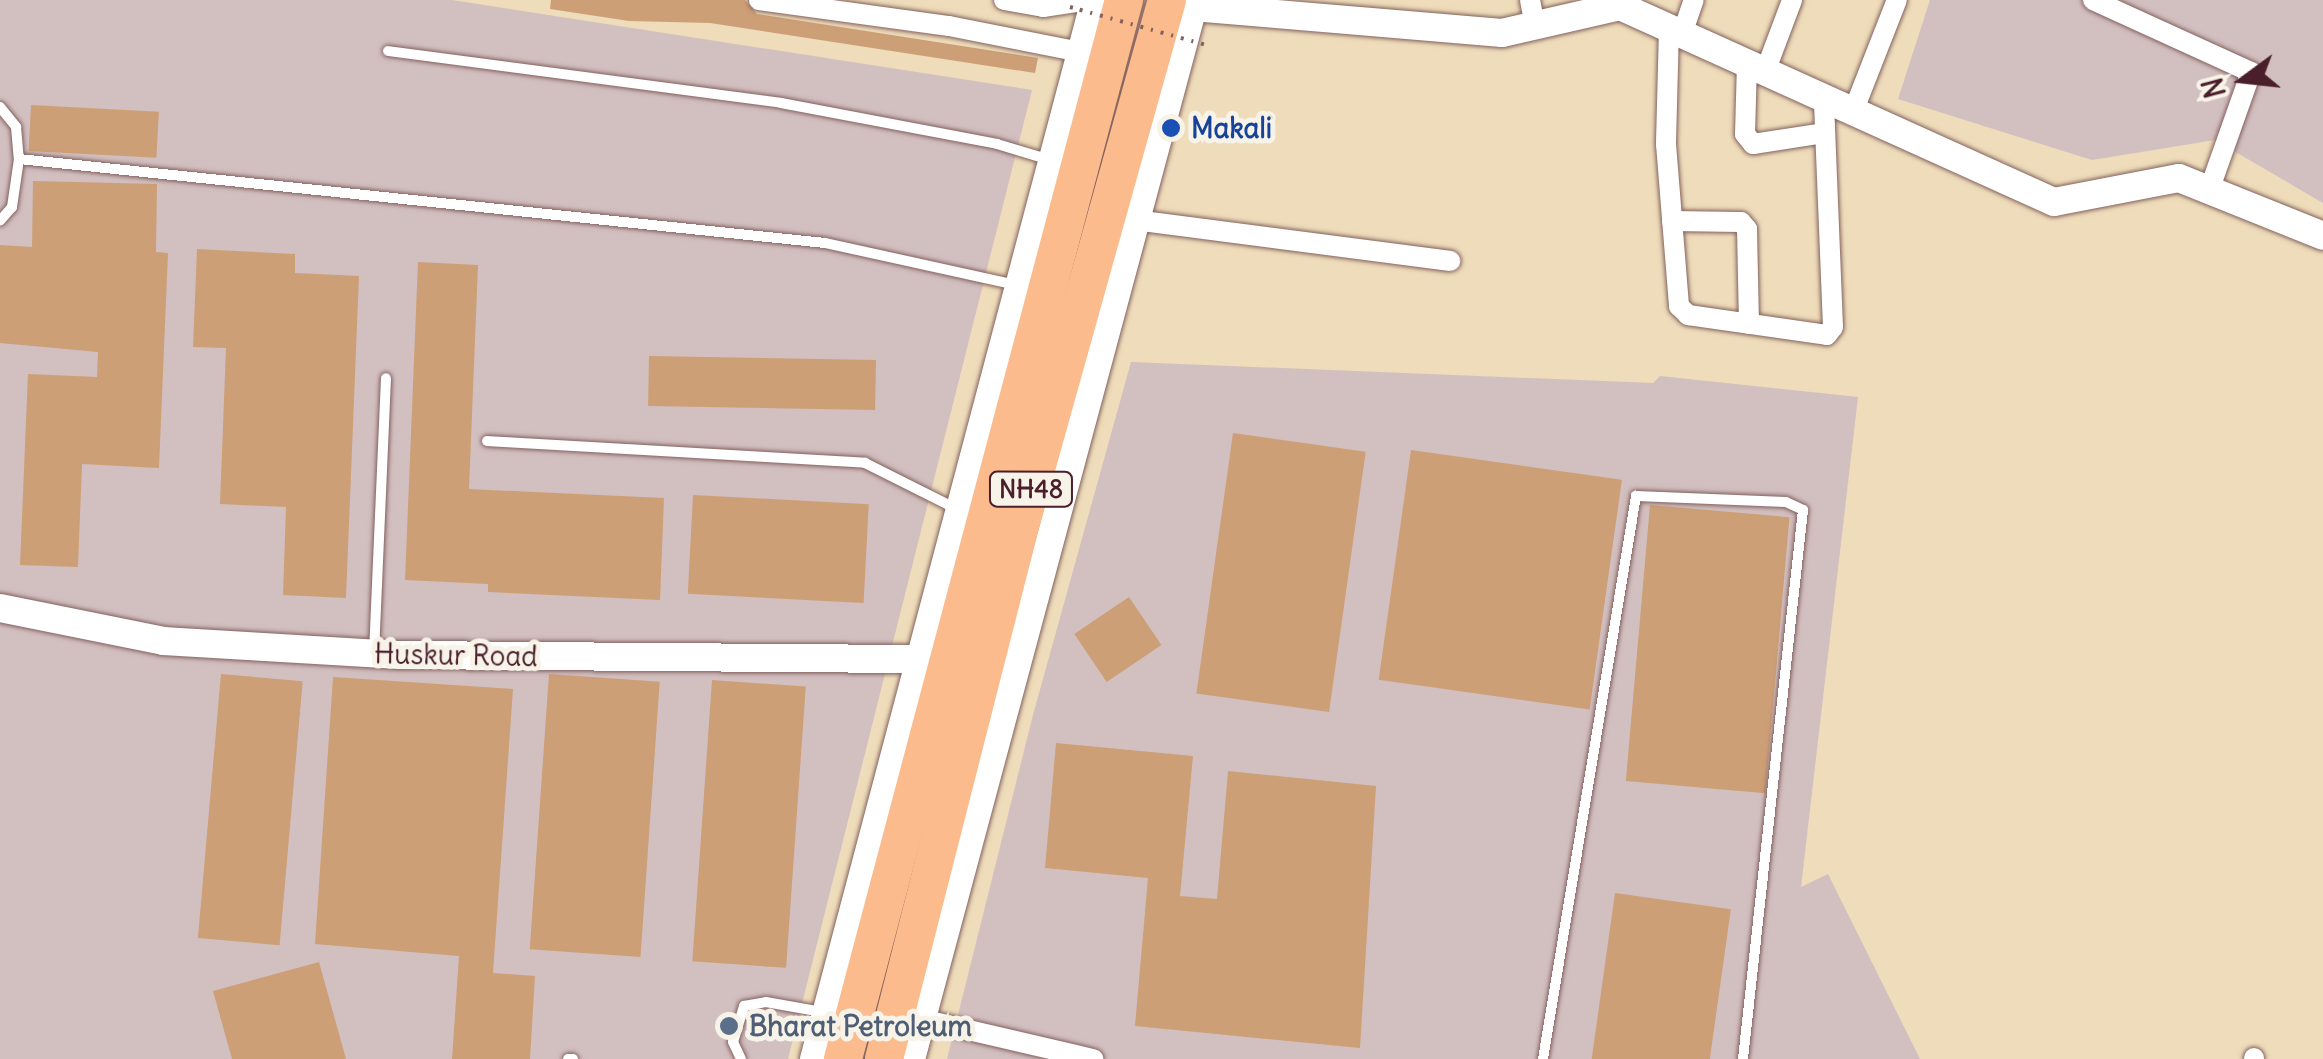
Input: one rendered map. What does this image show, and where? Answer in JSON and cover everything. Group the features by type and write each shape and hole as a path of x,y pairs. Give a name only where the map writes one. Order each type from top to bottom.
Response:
{"highway":[{"name":"NH48","path":"843,1059 1124,0"},
{"name":"NH48","path":"884,1059 1026,507 1185,2"}],"street":[{"path":"759,0 949,26 1080,52"},
{"path":"814,1059 916,659 1080,52 1085,2 1042,8 1004,0"},
{"path":"1694,0 1675,31 1666,144 1679,306 1688,315 1827,335 1833,326 1824,98"},
{"path":"1792,0 1756,68 1745,134 1753,144 1826,133"},
{"path":"1853,112 1897,0"},
{"path":"2093,0 2250,72 2210,188"},
{"path":"911,1059 1134,220 1185,2 1502,34 1533,13 1620,6 2054,202 2179,178 2323,236"},
{"path":"1134,220 1450,261"},
{"path":"1672,221 1741,222 1747,229 1749,324"},
{"name":"Huskur Road","path":"0,608 163,641 374,654 916,659"},
{"path":"921,1019 1083,1058"}],"lane":[{"path":"388,52 780,103 997,144 1051,160"},
{"path":"0,107 16,127 19,159 12,206 0,221"},
{"path":"19,159 825,243 1017,285"},
{"path":"374,654 386,378"},
{"path":"487,440 865,462 956,508"},
{"path":"1544,1059 1636,496 1786,502 1803,510 1743,1059"},
{"path":"741,1059 734,1030 740,1009 749,1003 826,1013"}],"path":[{"path":"1085,2 1206,44"}],"shaded area":[{"path":"0,0 452,0 1032,90 788,1059 0,1059"},
{"path":"1930,0 2323,0 2323,203 2215,140 2092,160 1898,99"},
{"path":"1131,362 1653,383 1660,376 1858,397 1801,887 1828,874 1920,1059 947,1059 1033,715"}],"building":[{"path":"551,0 745,0 757,14 1038,58 1035,73 710,23 629,21 550,9"},
{"path":"31,105 159,112 156,158 29,151"},
{"path":"33,181 157,184 156,252 168,253 159,468 82,464 78,567 20,565 28,374 97,377 98,352 0,343 0,245 32,247"},
{"path":"197,249 295,254 295,273 359,276 346,598 283,595 286,507 220,504 226,348 193,347"},
{"path":"418,262 478,265 469,489 664,498 660,600 488,592 488,584 405,580"},
{"path":"649,356 876,360 875,410 648,406"},
{"path":"1233,433 1366,452 1329,712 1196,693"},
{"path":"1411,450 1622,480 1590,709 1379,680"},
{"path":"693,495 869,504 864,603 688,594"},
{"path":"1650,505 1789,517 1765,793 1626,781"},
{"path":"1129,597 1161,645 1107,682 1074,634"},
{"path":"221,674 303,681 280,945 198,938"},
{"path":"549,674 660,682 640,957 530,949"},
{"path":"333,677 513,689 493,973 535,976 530,1059 452,1059 459,956 315,944"},
{"path":"712,680 806,687 786,968 692,961"},
{"path":"1056,743 1193,756 1180,896 1217,899 1228,771 1376,786 1360,1048 1135,1026 1148,878 1045,868"},
{"path":"1615,893 1731,909 1710,1059 1592,1059"},
{"path":"319,962 346,1059 232,1059 213,991"}],"place":[{"name":"Makali","path":"1171,128"},
{"name":"Bharat Petroleum","path":"729,1026"}]}
